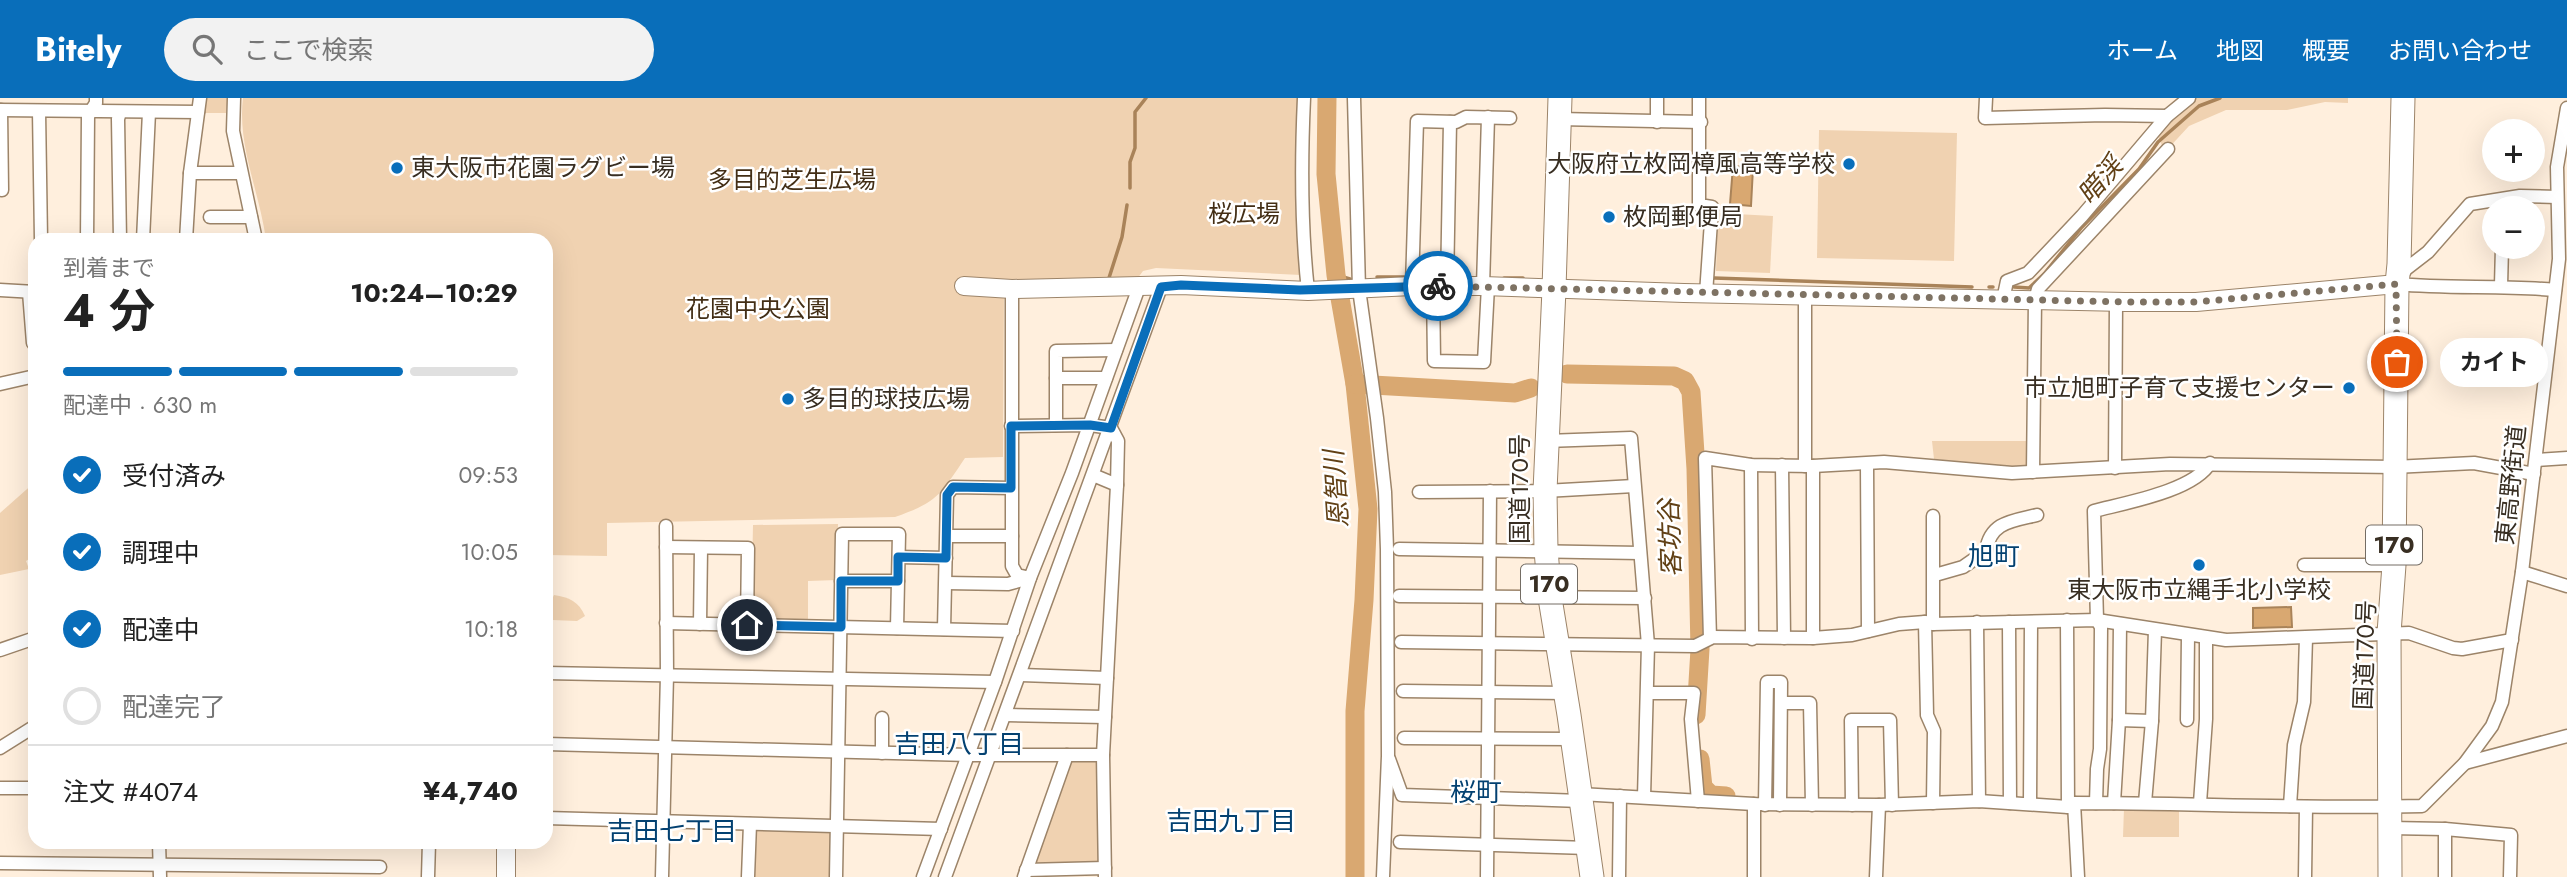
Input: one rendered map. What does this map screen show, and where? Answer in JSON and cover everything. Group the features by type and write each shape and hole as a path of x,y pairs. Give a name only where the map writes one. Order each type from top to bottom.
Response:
{"highway":[{"name":"国道170号","path":"2390,877 2389,633 2394,565 2396,284 2399,264 2403,98"},
{"name":"国道170号","path":"1559,108 1546,441 1546,550 1550,598 1592,877"}],"street":[{"path":"88,233 88,116 96,98"},
{"path":"144,233 155,112 160,98"},
{"path":"186,233 190,173 200,98"},
{"path":"234,98 233,131 254,233"},
{"path":"1304,98 1303,229 1311,290"},
{"path":"1354,98 1356,289 1372,377 1385,492 1388,560 1388,756 1384,793 1383,877"},
{"path":"1657,98 1657,122"},
{"path":"1699,98 1699,205 1712,207 1706,293"},
{"path":"1986,98 1985,118 2167,116"},
{"path":"2003,300 2007,281 2028,273 2082,216 2167,116 2182,101 2189,98"},
{"path":"41,233 47,106"},
{"path":"2,190 5,107 198,112"},
{"path":"1559,108 1657,122 1701,122"},
{"name":"東高野街道","path":"2390,817 2422,806 2465,763 2492,726 2502,702 2522,572 2559,259 2560,200 2557,167 2567,110"},
{"path":"120,112 120,233"},
{"path":"1412,286 1417,121 1456,122 1466,117 1510,118"},
{"path":"1450,122 1434,361 1484,362 1488,117"},
{"path":"2033,472 2035,300 2038,289 2168,149"},
{"path":"190,173 241,173"},
{"path":"2396,284 2406,269 2428,252 2470,204 2482,204"},
{"path":"209,217 251,217"},
{"path":"2501,286 2502,259"},
{"path":"964,286 1012,289 1181,285 1311,290 1485,286 2116,302 2196,302 2396,284 2555,290"},
{"path":"923,877 969,755 1030,578 1090,425 1139,287"},
{"path":"945,877 1161,287"},
{"path":"1012,289 1012,566 1017,575 1030,578"},
{"path":"0,290 28,292"},
{"path":"1805,295 1813,638"},
{"path":"2115,468 2116,302"},
{"path":"1056,425 1056,351 1116,350"},
{"path":"0,384 28,378"},
{"path":"1056,378 1106,378"},
{"path":"1011,426 1090,425 1111,428"},
{"path":"1068,755 1025,873 1105,873 1105,717 1118,441 1111,428"},
{"path":"1546,441 1631,438 1648,645 1644,797"},
{"path":"1710,638 1705,458 1751,465 1809,466 1884,462 1984,471 2033,472 2210,464 2394,467 2474,463 2534,474"},
{"path":"2536,460 2567,458"},
{"path":"1867,464 1868,631"},
{"path":"2096,803 2097,769 2101,749 2101,627 2097,620 2094,511 2173,488 2205,473 2210,464"},
{"path":"1751,465 1752,639"},
{"path":"1782,465 1784,638"},
{"path":"1093,475 1117,485"},
{"path":"1419,492 1545,491 1634,486"},
{"path":"944,629 947,495 953,487 1011,488"},
{"path":"1488,877 1490,491"},
{"path":"1934,575 1963,567 1986,551 1988,536 2000,526 2037,515"},
{"path":"1933,516 1934,575 1929,623 1927,715 1934,731 1933,803"},
{"path":"662,877 667,675 666,526"},
{"path":"836,877 842,534 899,534 897,628"},
{"path":"947,536 1012,536"},
{"path":"666,547 748,548 747,625"},
{"path":"700,624 701,548"},
{"path":"1399,549 1640,553"},
{"path":"898,557 946,558"},
{"path":"2304,565 2394,565"},
{"path":"2522,572 2567,586"},
{"path":"946,583 1008,584 1030,578"},
{"path":"841,581 898,581"},
{"path":"1399,596 1645,598"},
{"path":"2067,620 2071,805 2078,877"},
{"path":"1401,642 1695,646 1710,638 1813,638 1899,624 2067,620 2097,620 2226,640 2409,633 2462,649 2512,640"},
{"path":"1977,622 1979,801"},
{"path":"2009,622 2010,803"},
{"path":"2030,804 2031,622"},
{"path":"666,623 1013,631"},
{"path":"2114,803 2119,720 2120,624"},
{"path":"2145,803 2152,721 2155,630"},
{"path":"2187,720 2188,636"},
{"path":"2200,803 2206,719 2206,638"},
{"path":"2290,806 2294,745 2304,702 2306,638"},
{"path":"0,650 28,640"},
{"path":"553,673 995,682"},
{"path":"1021,675 1107,678"},
{"path":"1754,877 1767,682 1781,682 1780,805"},
{"path":"1403,691 1566,693"},
{"path":"1648,693 1694,694 1691,719 1698,801"},
{"path":"1781,703 1810,703 1812,805"},
{"path":"1006,715 1105,717"},
{"path":"882,718 882,753"},
{"path":"1852,805 1851,720 1891,720 1885,805 1876,877"},
{"path":"2119,720 2152,721"},
{"path":"0,748 28,730"},
{"path":"2465,763 2567,736"},
{"path":"1404,738 1573,739"},
{"path":"553,744 969,755 1104,755"},
{"path":"1388,756 1402,795 1487,799 1620,796 1780,805 1885,805 1979,801 2071,805 2200,803 2306,807 2390,817 2445,829 2511,835 2510,877"},
{"path":"0,788 28,788"},
{"path":"1619,877 1620,796"},
{"path":"2305,877 2306,807"},
{"path":"553,818 941,829"},
{"path":"748,877 750,824"},
{"path":"2445,829 2445,877"},
{"path":"1400,842 1588,848"},
{"path":"159,849 160,870"},
{"path":"428,877 429,849"},
{"path":"506,849 506,877"},
{"path":"0,863 160,870 380,867"}],"green space":[{"path":"204,98 228,98 226,113 201,113"},
{"name":"花園中央公園","path":"243,98 1300,98 1301,275 1156,268 1143,271 1134,283 1004,284 1003,457 965,458 937,496 921,507 895,517 607,523 607,556 553,555 553,233 265,233 246,152"},
{"path":"2190,98 2348,98 2348,103 2325,102 2287,110 2226,110 2189,126 2165,152 2155,130"},
{"path":"1819,130 1957,133 1954,261 1817,258"},
{"path":"1718,213 1773,216 1770,273 1716,271"},
{"path":"1932,441 2028,441 2028,465 2024,470 1934,459"},
{"path":"28,488 28,569 0,575 0,513"},
{"path":"838,524 837,580 808,581 808,621 755,621 751,617 753,525"},
{"path":"553,597 564,597 573,601 585,616 577,621 553,620"},
{"path":"1078,757 1092,757 1098,765 1100,860 1093,866 1037,865 1033,861 1067,765"},
{"path":"2124,808 2179,809 2179,837 2123,837"},
{"path":"756,829 826,829 832,836 832,877 751,877"}],"shaded area":[{"path":"1733,166 1753,168 1751,206 1730,204"},
{"path":"2291,607 2292,627 2253,628 2253,608"}],"waterway":[{"path":"1130,188 1130,162 1135,148 1135,112 1146,98"},
{"name":"恩智川","path":"1327,98 1326,174 1336,275 1355,384 1368,509 1355,711 1355,877"},
{"name":"暗渓","path":"2014,287 2029,288 2044,274 2082,227 2139,169 2158,142 2199,106 2220,98"},
{"path":"1108,281 1122,237 1127,205"},
{"name":"暗渓","path":"1336,275 1350,279"},
{"name":"暗渓","path":"1377,277 1404,277"},
{"name":"暗渓","path":"1420,277 1441,277"},
{"name":"暗渓","path":"1504,278 1523,278"},
{"name":"暗渓","path":"1714,278 1972,287"},
{"name":"客坊谷","path":"1567,374 1674,376 1685,381 1691,392 1696,469 1700,649 1696,715"},
{"name":"客坊谷","path":"1355,384 1515,393 1531,388"},
{"name":"客坊谷","path":"1700,759 1703,787 1711,795 1726,796"}],"way so far":[{"path":"1438,286 2196,302 2396,284 2397,362"}],"place":[{"name":"大阪府立枚岡樟風高等学校","path":"1849,164"},
{"name":"東大阪市花園ラグビー場","path":"397,168"},
{"name":"枚岡郵便局","path":"1609,217"},
{"name":"カイト","path":"2397,362"},
{"name":"市立旭町子育て支援センター","path":"2349,388"},
{"name":"多目的球技広場","path":"788,399"},
{"name":"東大阪市立縄手北小学校","path":"2199,565"}],"district":[{"name":"旭町","path":"1994,556"},
{"name":"吉田八丁目","path":"959,744"},
{"name":"桜町","path":"1476,792"},
{"name":"吉田九丁目","path":"1231,821"},
{"name":"吉田七丁目","path":"672,831"}],"route":[{"path":"747,625 841,627 841,581 898,581 898,557 946,558 947,495 953,487 1011,488 1011,426 1090,425 1111,428 1161,287 1181,285 1314,290 1438,286"}],"park label":[{"name":"多目的芝生広場","path":"792,180"},
{"name":"桜広場","path":"1244,214"}]}
